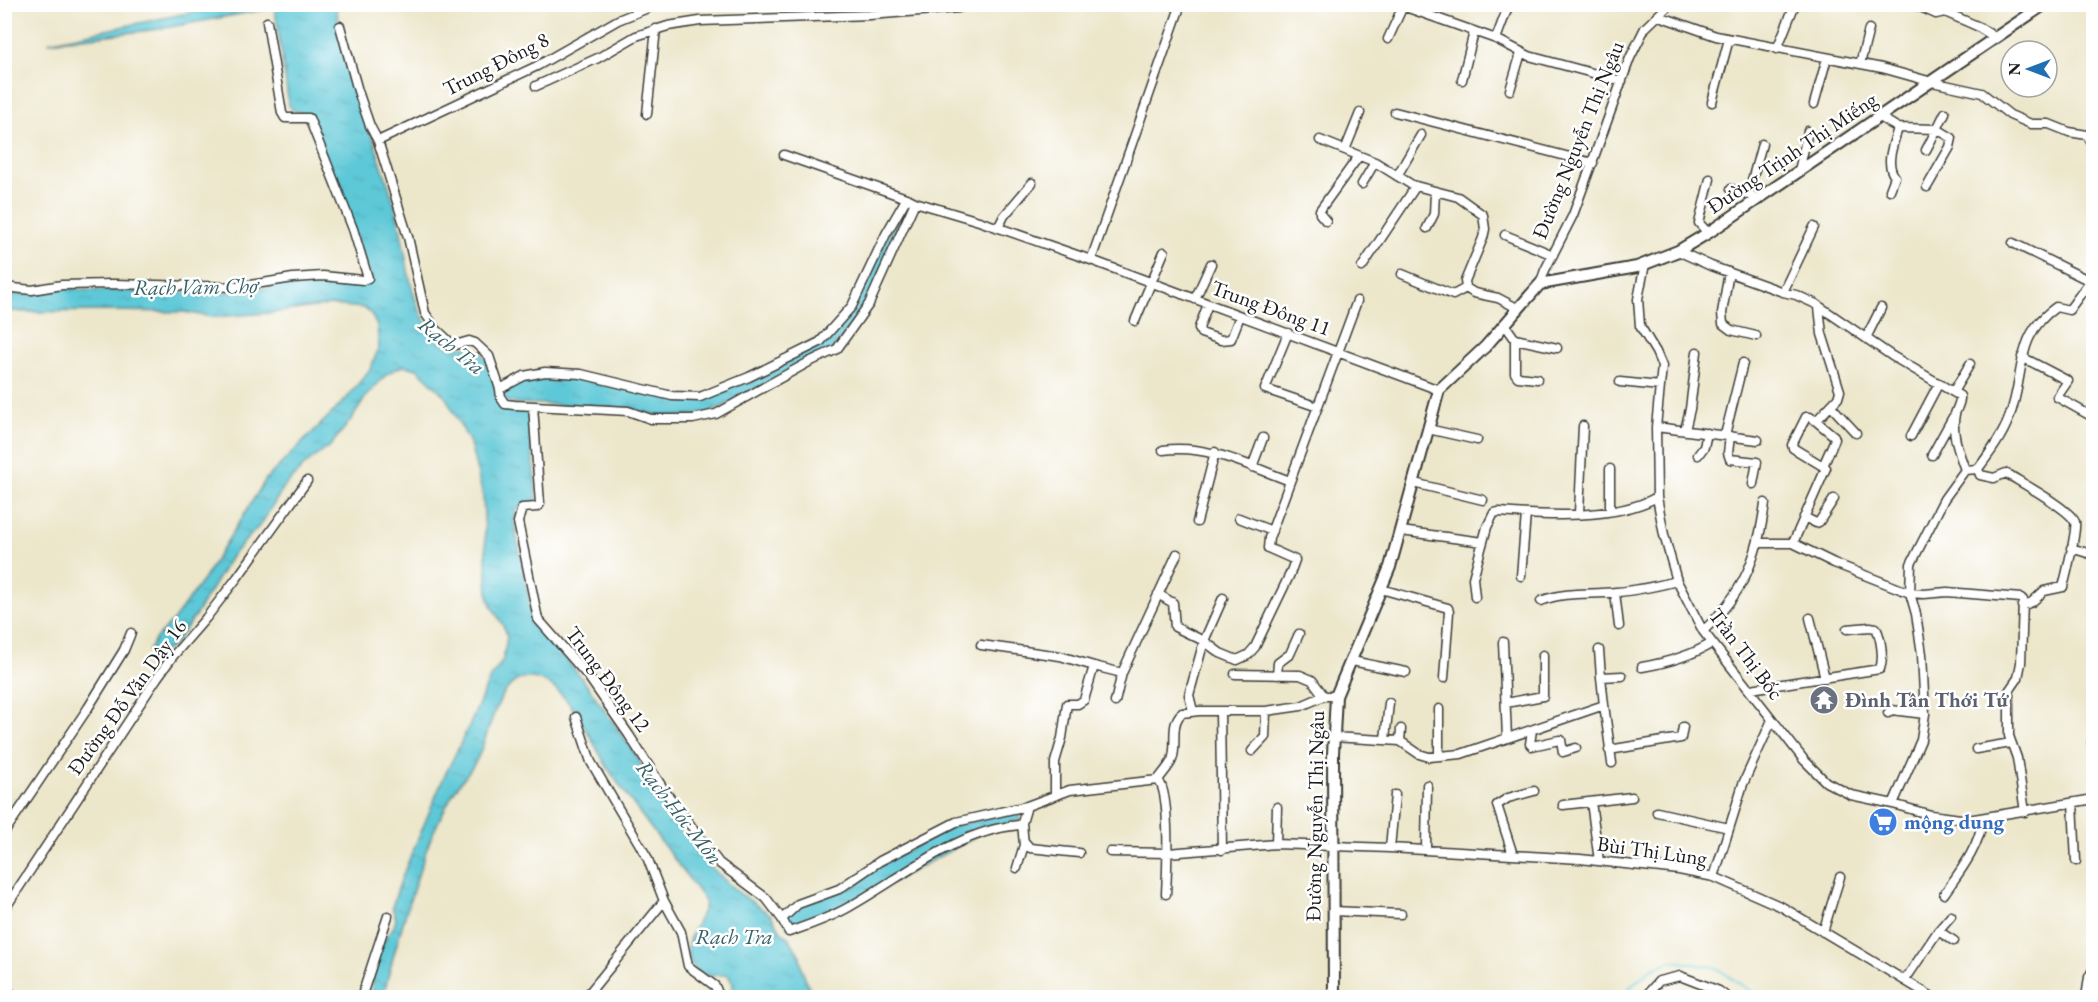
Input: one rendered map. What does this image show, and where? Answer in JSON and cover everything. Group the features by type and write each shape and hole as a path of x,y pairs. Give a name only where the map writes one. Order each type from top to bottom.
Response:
{"main road":[{"name":"Đường Trịnh Thị Miếng","path":"1540,284 1607,274 1645,264 1677,251 1708,233 1754,196 1799,171 2045,4"},
{"name":"Đường Nguyễn Thị Ngâu","path":"1334,998 1333,737 1336,696 1390,567 1439,390 1485,347 1540,284"}],"street":[{"name":"Trung Đông 8","path":"378,141 537,66 618,20 658,4"},
{"path":"536,86 598,58 636,36 656,29 700,21 870,15 958,8 971,4"},
{"path":"1091,260 1181,4"},
{"path":"1496,39 1509,4"},
{"name":"Đường Nguyễn Thị Ngâu","path":"1540,284 1573,215 1630,58 1645,28 1670,4"},
{"path":"1778,49 1794,4"},
{"path":"1914,4 1936,14 1945,8 1996,38"},
{"path":"1388,39 1400,5 1496,39 1521,53 1622,81"},
{"path":"1659,16 1716,36 1882,68 1982,93 2010,115 2031,124 2049,124 2069,132 2087,135 2094,147"},
{"path":"4,286 32,290 62,285 113,284 238,287 293,278 323,276 363,280 368,278 353,229 309,118 285,118 282,113 267,22"},
{"path":"340,26 358,91 370,126 378,141 408,237 426,313 436,329 451,344 455,345 469,340 476,342 489,356 501,398 505,404 628,411 661,420 693,419 716,414 837,349 869,304 912,201 905,201 886,234 852,306 820,342 749,377 699,397 672,396 581,374 545,372 524,376 500,388"},
{"path":"647,114 656,29"},
{"path":"1860,64 1869,30"},
{"path":"1462,80 1474,32"},
{"path":"1712,102 1729,39"},
{"path":"1510,90 1521,53"},
{"path":"1814,104 1827,58"},
{"path":"1395,112 1593,163"},
{"path":"1345,150 1360,113"},
{"path":"1926,150 1945,113"},
{"path":"1880,117 1899,128 1937,129 1951,137 1953,140 1927,187"},
{"path":"1890,190 1895,177 1890,169 1891,153 1899,128"},
{"path":"1799,171 1808,131"},
{"path":"1397,176 1421,135"},
{"path":"1320,140 1375,162 1416,186 1458,197 1483,214 1485,229 1465,281 1466,288 1474,293 1498,298 1519,309"},
{"path":"1731,189 1754,196 1762,144"},
{"name":"Trung Đông 11","path":"784,155 912,201 1091,260 1439,390"},
{"path":"1326,221 1320,214 1320,210 1359,156"},
{"path":"1362,184 1375,162"},
{"path":"1708,233 1699,223 1710,179"},
{"path":"998,228 1004,216 1032,183"},
{"path":"1362,267 1416,186"},
{"path":"1427,228 1434,214 1435,192"},
{"path":"1783,292 1814,227"},
{"path":"1504,235 1553,255"},
{"path":"1977,470 2009,419 2017,393 2022,357 2028,338 2042,317 2056,307 2069,310 2092,281 2013,243"},
{"path":"1677,251 1796,295 1819,307 1960,396 1955,414 1932,455"},
{"path":"1135,321 1164,252"},
{"path":"1196,299 1211,264"},
{"name":"Trần Thị Bốc","path":"1645,264 1638,299 1640,326 1660,359 1656,427 1657,497 1677,580 1702,631 1804,760 1826,782 1851,795 1931,815 1968,820 2094,800"},
{"path":"1729,272 1722,313 1723,324 1731,330 1756,336"},
{"path":"1402,274 1453,296 1466,288"},
{"path":"1158,594 1173,603 1175,627 1204,641 1220,653 1237,660 1248,655 1255,648 1295,560 1268,548 1272,531 1357,301"},
{"path":"1208,304 1199,328 1201,333 1221,340 1231,339 1240,316"},
{"path":"1816,421 1838,398 1840,391 1822,334 1819,307"},
{"path":"1866,338 1881,308"},
{"path":"1505,325 1515,339 1515,373 1518,376 1537,379"},
{"path":"1288,333 1265,389 1318,407"},
{"path":"1515,339 1557,348"},
{"path":"1684,430 1690,409 1697,352"},
{"path":"2022,357 2068,381 2057,397 2091,416"},
{"path":"1743,363 1727,436 1728,453 1730,459 1757,462 1754,484"},
{"path":"1953,392 1970,364"},
{"path":"1620,382 1660,386"},
{"path":"1911,436 1939,383"},
{"name":"Trung Đông 12","path":"533,406 540,504 537,507 522,508 518,522 538,619 588,676 664,790 719,863 766,898 782,919"},
{"path":"1830,406 1856,433"},
{"path":"1955,414 1954,433 1965,470"},
{"path":"1793,543 1826,468 1792,447 1806,417 1816,421 1834,436 1835,439 1823,466"},
{"path":"1579,513 1583,426"},
{"path":"1656,427 1758,440"},
{"path":"1428,429 1477,440"},
{"path":"1698,455 1704,447 1707,433"},
{"path":"1252,467 1263,438"},
{"path":"1163,450 1179,448 1215,452 1290,481"},
{"path":"1197,522 1215,452"},
{"path":"1610,469 1610,511"},
{"path":"1965,470 1977,470"},
{"path":"1893,804 1921,741 1925,714 1922,654 1916,614 1910,593 1911,564 1944,499 1965,470"},
{"path":"1977,470 1980,475 1994,478 2006,473 2068,512 2076,526 2063,587 2044,591 2032,602 2022,606"},
{"name":"Đường Đỗ Văn Dậy 16","path":"4,910 157,678 231,586 307,481"},
{"path":"1414,483 1483,500"},
{"path":"1475,597 1473,578 1489,519 1494,513 1610,511 1632,508 1657,497"},
{"path":"1804,517 1816,523 1819,522 1834,499"},
{"path":"1702,631 1718,617 1752,566 1759,543 1765,503"},
{"path":"1521,576 1526,514"},
{"path":"1239,518 1272,531"},
{"path":"1401,531 1483,542"},
{"path":"1759,543 1793,543 1834,563 1910,593 1947,592 2018,597 2023,600 2021,663 2018,678 2008,691 2009,736 2017,758 2025,812"},
{"path":"2071,548 2094,555"},
{"path":"1115,702 1122,673 1177,554"},
{"path":"1541,601 1550,597 1593,592 1615,593 1677,580"},
{"path":"1381,589 1448,608 1444,678"},
{"path":"1615,593 1619,626"},
{"path":"1193,711 1189,694 1204,641 1223,598"},
{"path":"1810,618 1825,678"},
{"path":"1750,689 1882,667 1879,634 1876,628 1846,628"},
{"path":"4,833 95,697 132,633"},
{"path":"1277,675 1278,663 1290,654 1299,634"},
{"path":"1503,642 1507,738"},
{"path":"1642,667 1676,658 1712,643"},
{"path":"981,645 1060,656 1122,673"},
{"path":"1599,650 1612,763"},
{"path":"1506,703 1543,696 1543,655"},
{"path":"1352,661 1406,672"},
{"path":"1055,794 1055,762 1062,738 1066,704 1078,704 1084,700 1094,666"},
{"path":"1235,674 1300,675 1312,680 1324,696"},
{"path":"1601,677 1622,675"},
{"path":"1022,823 949,846 848,908 817,921 789,932 782,919 798,904 839,890 880,861 957,822 1027,806 1070,790 1158,780 1172,760 1175,723 1179,715 1193,711 1266,711 1301,706 1324,696 1336,696"},
{"path":"1385,739 1389,703"},
{"path":"1333,737 1400,741 1419,754 1429,757 1461,754 1604,705"},
{"path":"1438,708 1439,756"},
{"path":"1888,713 1891,710 1925,714"},
{"path":"1220,711 1222,850"},
{"path":"1252,751 1265,737 1266,711"},
{"path":"576,717 591,762 647,857 664,901 681,932 688,966 715,986 720,998"},
{"path":"1714,877 1743,784 1772,720"},
{"path":"1609,750 1681,738 1683,727"},
{"path":"1400,741 1401,729"},
{"path":"1532,730 1530,744 1532,746 1561,740 1563,752 1576,748"},
{"path":"1976,749 2011,742"},
{"path":"2092,743 2094,755"},
{"path":"1158,780 1163,786 1168,853 1166,894"},
{"path":"1426,850 1427,785"},
{"path":"1514,855 1497,804 1508,798 1534,791"},
{"path":"1390,848 1395,795"},
{"path":"1563,804 1632,796"},
{"path":"1591,802 1599,861"},
{"path":"2073,803 2076,861"},
{"path":"1017,868 1024,841 1022,823 1027,806"},
{"path":"1276,844 1277,807"},
{"path":"1657,812 1730,828"},
{"path":"1944,894 1970,858 1981,833 1983,818"},
{"path":"1024,841 1030,848 1079,853"},
{"name":"Bùi Thị Lùng","path":"1110,852 1168,853 1276,844 1390,848 1599,861 1714,877 1782,907 1934,998"},
{"path":"1823,933 1840,877"},
{"path":"585,998 664,901"},
{"path":"1333,911 1401,914"},
{"path":"361,998 388,916"},
{"path":"1905,980 1938,931 1951,916"},
{"path":"1938,931 1954,941"},
{"path":"2086,998 2089,977 2094,968"},
{"path":"1644,998 1659,981 1680,976 1728,998"},
{"path":"4,988 17,998"}],"water":[{"name":"Rạch Tra","path":"226,5 336,5 347,58 397,214 410,281 418,307 432,332 444,344 453,347 471,347 482,354 491,370 501,404 528,409 537,501 535,505 518,508 514,521 530,606 536,622 587,685 639,760 673,817 710,866 735,890 771,915 782,933 789,938 800,956 801,967 813,997 785,997 772,993 766,997 731,997 733,984 728,975 707,976 694,969 687,950 705,901 613,776 573,708 552,686 540,680 526,678 515,682 499,702 477,760 450,798 442,814 428,845 414,887 384,994 382,997 370,997 382,943 396,919 392,907 402,877 443,779 489,680 503,660 507,637 488,595 483,496 470,443 445,396 417,369 405,366 387,374 367,395 331,445 306,464 284,487 262,523 232,555 195,616 176,642 169,649 160,652 149,650 203,580 266,479 347,398 371,368 379,347 377,326 371,314 364,308 330,305 270,313 212,317 184,312 5,310 4,294 14,295 65,289 208,293 247,291 296,282 369,282 371,278 307,115 289,106 273,8 160,29 48,42"},
{"path":"909,203 868,303 833,349 712,412 671,416 651,414 632,408 505,401 503,394 509,386 535,376 555,375 581,377 675,399 719,392 837,328 885,240"},
{"path":"1022,811 1020,820 991,828 847,907 788,928 784,916 795,906 855,886 879,866 956,825"}],"waterway":[{"name":"Rạch Hóc Môn","path":"1618,998 1651,969 1672,961 1715,967 1761,998"}],"place":[{"name":"Đình Tân Thới Tứ","path":"1824,700"},
{"name":"mộng dung","path":"1883,822"}],"water label":[{"name":"Rạch Vàm Chợ","path":"196,286"}]}
